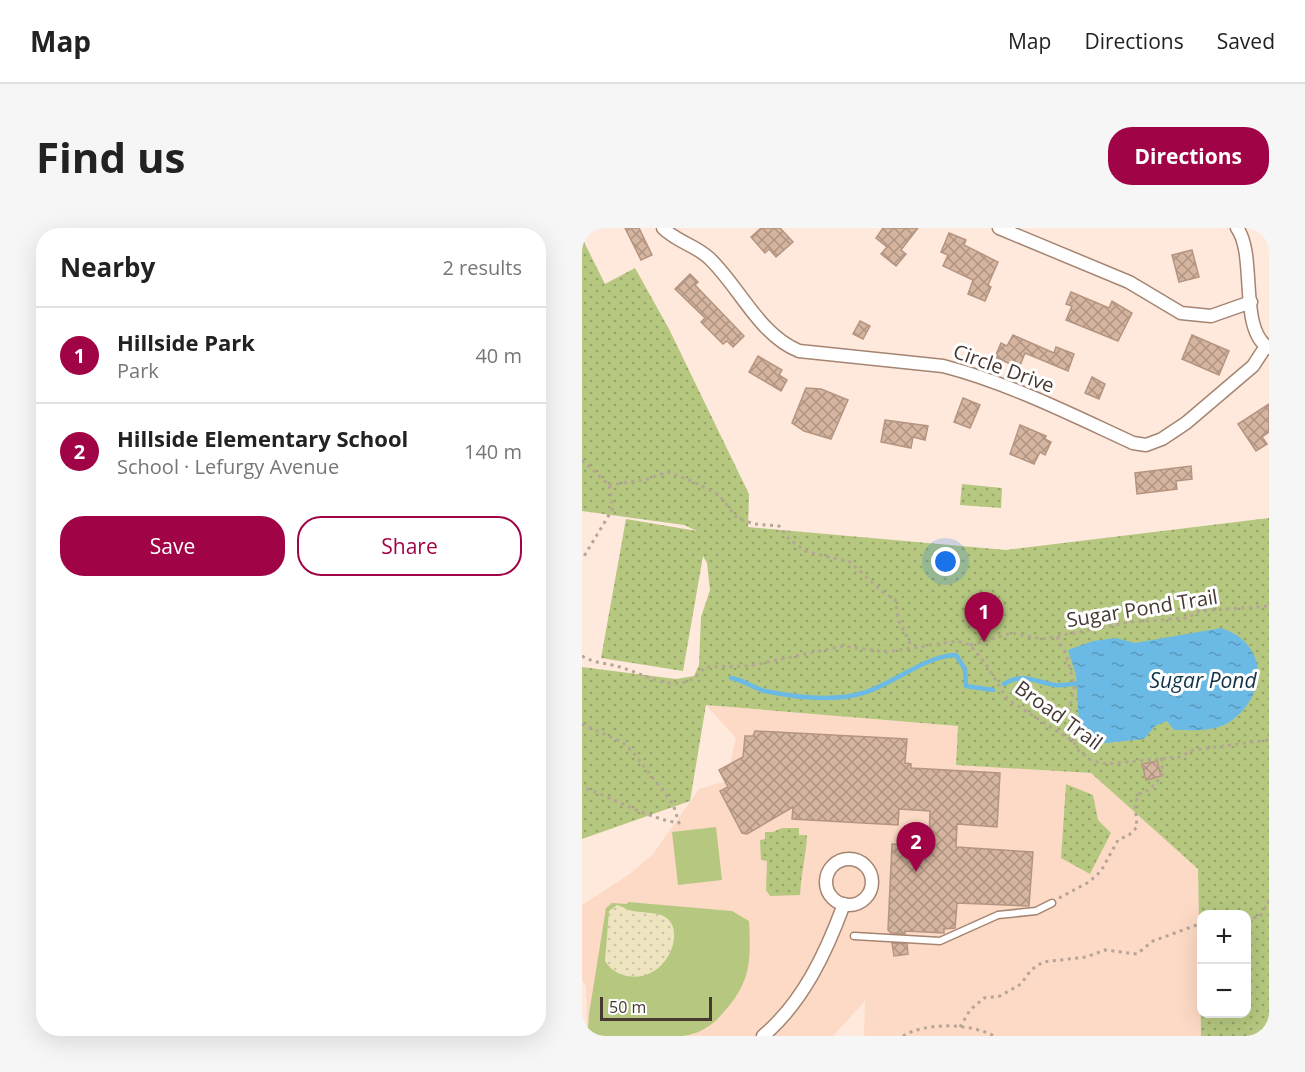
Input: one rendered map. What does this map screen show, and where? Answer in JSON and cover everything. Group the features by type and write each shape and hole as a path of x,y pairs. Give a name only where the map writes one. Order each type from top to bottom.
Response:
{"street":[{"name":"Circle Drive","path":"663,228 672,238 699,249 711,260 769,330 790,348 799,351 943,366 965,372 1044,402 1133,443 1146,445 1162,440 1186,423 1253,366 1267,347"},
{"path":"999,228 1129,282 1181,313 1211,316 1251,302"},
{"path":"1237,228 1244,244 1257,333 1267,347"},
{"path":"763,1036 784,1015 822,959 844,904"}],"lane":[{"path":"854,936 940,941 998,915 1036,911 1052,903"}],"path":[{"path":"582,460 609,485 612,510 583,558"},
{"path":"609,485 648,480 667,472 692,481 719,495 737,518 754,524 779,526 788,538 805,551 850,562 885,594 895,599 899,621 912,647"},
{"name":"Sugar Pond Trail","path":"1074,742 1069,711 1074,688 1066,654 1057,637 1131,622 1187,618 1199,611 1269,606"},
{"path":"582,656 590,661 624,668 645,678 681,684 696,679 705,667 749,666 843,646 886,652 957,641 970,645 1012,633 1042,639 1057,637"},
{"name":"Broad Trail","path":"970,645 986,664 1007,699 1074,742 1079,751 1092,761 1106,764 1179,757 1193,750 1242,742 1255,744 1269,740"},
{"path":"582,724 622,742 633,752 673,804 679,823 656,819 622,801 582,787"},
{"path":"1052,903 1089,882 1101,871 1118,840 1129,835 1137,827 1135,804 1139,794 1149,790 1162,776 1162,757"},
{"path":"1251,918 1260,917 1269,900"},
{"path":"960,1027 970,1010 984,998 1000,996 1021,984 1031,970 1043,962 1086,957 1105,950 1137,954 1153,941 1197,925"},
{"path":"903,1036 912,1030 960,1027 980,1030 994,1036"}],"shaded area":[{"path":"706,705 959,726 1038,770 1091,773 1198,869 1197,1018 1201,1018 1201,1036 864,1036 865,1001 833,1036 590,1036 587,1031 586,986 582,981 582,905 630,874 653,854 699,789 726,781 736,738"}],"green space":[{"path":"582,238 605,284 635,268 669,329 749,494 748,527 1006,550 1269,518 1269,1036 1201,1036 1201,1018 1251,1018 1251,910 1199,910 1198,869 1091,773 956,765 958,726 706,705 690,801 582,839 582,667 676,679 694,676 699,665 701,617 710,590 707,563 703,556 683,671 601,658 626,519 697,531 684,525 582,511"},
{"path":"962,484 1002,488 1001,508 960,505"},
{"path":"1066,784 1093,795 1098,820 1111,833 1090,874 1061,858"},
{"path":"716,827 722,880 678,885 672,832"},
{"path":"782,828 799,828 799,835 807,835 800,895 770,896 766,890 767,861 761,860 760,840 765,839 765,832 773,832"},
{"path":"628,902 732,911 749,921 750,948 744,982 732,1003 705,1029 683,1036 591,1036 588,1028 589,1014 606,908 612,903 627,904"}],"sand":[{"path":"617,905 631,911 658,914 670,921 674,930 674,941 663,963 654,971 641,976 627,976 614,971 605,961 609,911"}],"water":[{"name":"Sugar Pond","path":"1221,628 1237,635 1248,646 1255,658 1258,671 1251,699 1228,723 1209,729 1174,730 1167,721 1155,726 1144,739 1086,745 1080,741 1076,675 1068,650 1093,641 1116,638 1135,643"}],"building":[{"path":"625,228 639,228 652,255 641,260"},
{"path":"761,228 780,228 793,242 776,257 769,249 765,253 751,237"},
{"path":"883,228 918,228 901,250 906,254 896,266 881,254 887,247 876,238"},
{"path":"949,233 966,240 964,245 998,262 988,285 991,287 985,301 968,294 973,280 943,266 948,255 941,252"},
{"path":"1192,250 1199,277 1179,282 1172,255"},
{"path":"690,274 698,282 695,285 744,336 733,347 727,341 723,344 701,322 705,318 675,289"},
{"path":"1071,292 1109,308 1112,301 1132,313 1118,341 1066,320 1072,306 1066,304"},
{"path":"860,321 870,326 863,339 853,334"},
{"path":"1013,335 1054,353 1056,347 1074,354 1068,371 1025,353 1019,368 995,357 1001,343 1007,346"},
{"path":"1192,335 1229,351 1219,375 1182,359"},
{"path":"758,356 782,370 779,375 787,380 781,391 749,372"},
{"path":"1092,377 1105,384 1099,399 1085,393"},
{"path":"806,388 821,389 848,400 831,439 804,431 792,423"},
{"path":"963,398 980,405 970,428 954,422"},
{"path":"1269,404 1269,432 1262,437 1267,444 1256,451 1238,424"},
{"path":"885,420 928,426 925,440 913,437 911,448 881,442"},
{"path":"1020,425 1046,436 1045,439 1051,442 1045,455 1040,452 1034,464 1010,454"},
{"path":"1191,466 1192,479 1176,481 1177,489 1137,494 1135,473"},
{"path":"755,731 907,739 905,763 911,764 911,768 1000,773 997,827 957,824 956,847 1033,852 1029,906 957,903 955,928 944,929 944,933 905,931 905,934 891,933 888,930 892,844 929,846 930,811 899,809 898,825 792,819 793,807 747,834 742,833 720,791 728,787 719,770 743,757 745,736 753,736"},
{"path":"1157,761 1161,776 1146,780 1142,764"},
{"path":"892,943 907,944 908,954 894,956"}],"waterway":[{"path":"731,678 761,690 801,697 852,696 875,689 932,660 956,655 965,669 966,686 993,690"},
{"path":"1004,684 1023,678 1055,685 1080,683"}],"place":[{"name":"Hillside Park","path":"984,642"},
{"name":"Hillside Elementary School","path":"916,872"}]}
